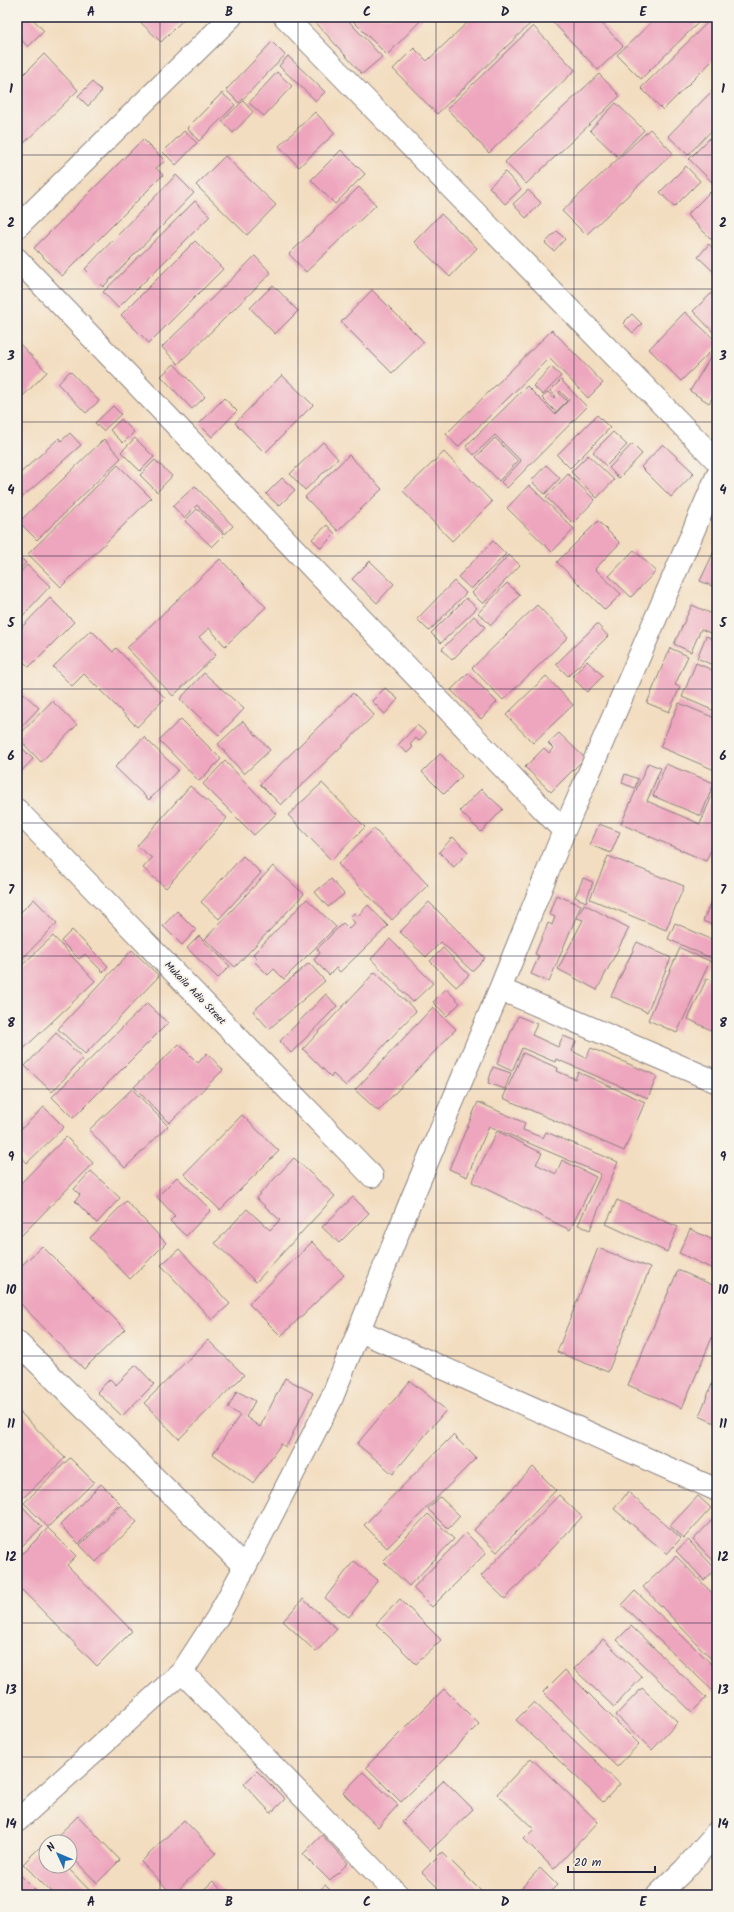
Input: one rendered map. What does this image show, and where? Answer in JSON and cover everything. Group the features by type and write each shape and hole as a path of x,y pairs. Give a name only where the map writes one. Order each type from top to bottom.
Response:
{"street":[{"path":"17,227 231,17"},
{"path":"285,17 717,461"},
{"path":"17,259 564,831"},
{"path":"17,1820 182,1672 217,1618 331,1400 415,1191 500,989 564,831 717,476"},
{"name":"Mukaila Adio Street","path":"17,810 372,1176"},
{"path":"500,989 717,1082"},
{"path":"360,1331 717,1490"},
{"path":"17,1342 244,1567"},
{"path":"182,1672 398,1895"},
{"path":"658,1895 684,1870 717,1832"}],"building":[{"path":"17,17 31,17 44,31 28,47 19,37 17,39"},
{"path":"135,17 186,17 161,42"},
{"path":"311,17 345,17 382,57 362,74"},
{"path":"349,17 424,17 387,55"},
{"path":"473,17 537,17 437,114 393,69 414,48 427,61"},
{"path":"555,17 596,17 623,46 598,70 551,20"},
{"path":"657,17 704,17 641,79 617,55"},
{"path":"713,17 717,17 717,56 663,110 641,88"},
{"path":"533,26 575,70 489,153 447,109"},
{"path":"272,42 285,55 239,103 226,90"},
{"path":"44,54 78,90 17,150 17,81"},
{"path":"288,56 325,92 316,101 279,66"},
{"path":"277,72 292,86 264,116 249,103"},
{"path":"599,74 620,96 526,184 505,162"},
{"path":"92,82 102,91 88,106 78,96"},
{"path":"715,88 717,90 717,125 688,155 668,136"},
{"path":"222,93 235,105 199,141 187,128"},
{"path":"243,101 253,112 233,133 222,121"},
{"path":"616,103 644,130 618,157 590,130"},
{"path":"315,112 335,133 299,167 279,146"},
{"path":"650,129 673,153 586,235 562,211"},
{"path":"184,131 197,143 176,165 163,152"},
{"path":"717,131 717,180 713,183 689,159"},
{"path":"143,139 165,161 156,168 163,175 62,276 34,248"},
{"path":"341,150 365,174 335,204 311,180"},
{"path":"225,156 276,205 247,235 196,185"},
{"path":"686,166 700,181 674,207 660,192"},
{"path":"505,172 521,189 505,204 489,187"},
{"path":"176,175 194,193 103,287 85,269"},
{"path":"359,187 376,205 306,272 289,254"},
{"path":"528,190 541,203 526,218 513,204"},
{"path":"710,192 717,199 717,245 687,215"},
{"path":"195,201 210,216 118,308 103,292"},
{"path":"441,214 477,248 450,277 414,242"},
{"path":"557,231 565,239 554,251 545,243"},
{"path":"195,241 223,269 149,343 121,315"},
{"path":"709,244 717,252 716,274 698,257"},
{"path":"255,256 271,273 178,364 162,347"},
{"path":"273,285 298,311 275,334 250,308"},
{"path":"717,288 717,336 693,311"},
{"path":"372,290 424,342 392,373 341,322"},
{"path":"685,312 717,342 717,345 681,381 649,349"},
{"path":"632,314 642,324 633,333 623,323"},
{"path":"552,330 603,383 588,398 549,358 458,447 446,434"},
{"path":"17,341 47,372 17,402"},
{"path":"713,353 717,356 717,390 709,403 690,391"},
{"path":"174,364 205,397 192,409 161,376"},
{"path":"551,367 561,376 543,395 533,386"},
{"path":"70,371 99,401 86,413 58,384"},
{"path":"282,375 313,405 265,453 235,423"},
{"path":"561,380 587,407 507,488 501,482 521,461 495,435 474,455 466,446 527,386 555,414 569,400 560,391 559,393 567,401 556,412 542,398 548,392 554,398 556,396 550,391"},
{"path":"224,398 237,411 212,437 199,424"},
{"path":"113,406 121,414 103,431 95,423"},
{"path":"597,415 610,428 570,468 557,455"},
{"path":"121,419 134,432 123,443 110,430"},
{"path":"613,432 627,445 606,466 593,452"},
{"path":"70,433 81,445 17,502 17,476 59,438 61,441"},
{"path":"135,438 154,457 140,471 121,452"},
{"path":"495,438 518,461 499,481 476,457"},
{"path":"104,439 121,458 37,540 19,522"},
{"path":"323,442 338,459 305,490 290,474"},
{"path":"632,444 642,454 619,478 609,468"},
{"path":"663,444 694,473 671,497 641,467"},
{"path":"444,452 492,502 452,541 403,491"},
{"path":"349,455 382,489 338,531 305,497"},
{"path":"588,455 614,480 597,498 571,472"},
{"path":"155,460 172,476 157,492 140,475"},
{"path":"118,465 151,498 61,587 28,554"},
{"path":"546,465 560,478 545,494 531,481"},
{"path":"568,474 595,500 573,523 546,497"},
{"path":"282,478 295,490 279,506 266,494"},
{"path":"529,485 574,529 552,552 507,508"},
{"path":"195,486 233,526 225,534 197,505 184,518 173,506"},
{"path":"197,509 224,535 212,547 185,521"},
{"path":"598,521 620,543 595,569 621,594 605,610 557,562"},
{"path":"327,525 335,534 321,548 312,539"},
{"path":"493,541 506,554 471,589 458,577"},
{"path":"717,545 717,588 700,581"},
{"path":"634,550 656,571 631,597 609,576"},
{"path":"17,554 26,563 17,573"},
{"path":"509,555 520,565 483,604 472,593"},
{"path":"220,559 266,607 225,646 209,628 199,637 216,655 173,696 127,648"},
{"path":"370,561 394,584 377,603 352,579"},
{"path":"27,565 50,586 17,622 17,576"},
{"path":"454,581 466,593 429,631 417,619"},
{"path":"507,583 520,595 491,625 478,613"},
{"path":"50,598 74,622 29,667 17,655 17,632"},
{"path":"466,598 477,608 441,643 431,633"},
{"path":"537,605 568,637 503,700 472,668"},
{"path":"692,605 717,616 717,636 701,629 691,652 674,644"},
{"path":"474,616 485,627 452,660 442,649"},
{"path":"597,624 608,636 568,676 556,664"},
{"path":"91,630 113,652 116,648 165,698 137,727 84,674 72,686 53,667"},
{"path":"706,636 717,641 717,667 697,658"},
{"path":"670,648 688,656 675,685 680,687 669,712 647,703"},
{"path":"587,661 603,676 587,692 572,677"},
{"path":"696,663 717,672 717,712 682,697"},
{"path":"204,673 244,709 219,735 180,699"},
{"path":"468,673 497,702 481,719 451,690"},
{"path":"546,676 573,705 533,743 506,715"},
{"path":"17,687 39,708 17,731"},
{"path":"385,688 398,699 385,714 372,701"},
{"path":"353,693 374,715 281,805 260,784"},
{"path":"52,701 77,725 41,762 17,737"},
{"path":"679,703 717,719 717,771 660,747"},
{"path":"181,719 221,759 199,781 159,740"},
{"path":"243,721 270,750 244,774 218,744"},
{"path":"417,725 426,733 419,741 416,738 410,745 413,747 407,753 398,745"},
{"path":"559,733 585,758 551,792 525,767 544,748 549,753 553,748 548,743"},
{"path":"144,737 178,770 149,800 115,767"},
{"path":"17,743 33,759 17,776"},
{"path":"440,754 462,776 444,794 422,772"},
{"path":"225,761 276,814 254,835 203,784"},
{"path":"648,763 661,768 647,801 700,824 714,791 717,792 717,836 706,861 621,824"},
{"path":"666,764 714,783 701,816 653,796"},
{"path":"625,774 638,779 635,788 622,783"},
{"path":"322,783 365,827 331,860 288,815"},
{"path":"190,786 227,818 166,888 143,868 152,858 137,846"},
{"path":"481,789 503,809 481,832 460,811"},
{"path":"599,824 620,832 611,853 590,845"},
{"path":"374,829 428,885 392,920 338,864"},
{"path":"453,837 468,852 454,867 439,852"},
{"path":"717,851 717,864 712,862"},
{"path":"243,856 261,873 219,919 201,902"},
{"path":"608,856 684,886 666,930 590,899"},
{"path":"273,866 304,894 235,967 205,939"},
{"path":"583,878 593,882 586,902 575,897"},
{"path":"331,879 344,894 328,907 315,892"},
{"path":"717,887 717,927 703,921"},
{"path":"556,895 581,905 549,982 531,974 539,956 535,954 548,923 552,925 555,917 549,914"},
{"path":"34,899 57,923 17,964 17,916"},
{"path":"307,899 336,927 284,979 274,969 268,975 254,961 257,958 253,954"},
{"path":"429,902 485,958 472,971 441,942 426,957 400,932"},
{"path":"584,904 629,928 597,990 558,969 583,920 577,918"},
{"path":"368,905 388,926 340,972 336,968 329,975 314,960 320,953 317,949 343,923 349,929 355,923 350,917 354,913 357,917"},
{"path":"177,911 196,930 182,945 163,926"},
{"path":"675,923 717,942 717,949 713,959 668,939"},
{"path":"72,930 108,966 103,972 85,954 79,959 61,941"},
{"path":"53,936 95,981 17,1055 17,970"},
{"path":"199,936 230,966 218,978 187,948"},
{"path":"390,939 433,983 413,1002 371,959"},
{"path":"637,942 671,958 647,1012 611,996"},
{"path":"443,948 469,975 456,987 430,961"},
{"path":"680,948 710,961 677,1033 648,1020"},
{"path":"132,950 159,976 85,1054 58,1029"},
{"path":"309,963 325,981 269,1029 253,1011"},
{"path":"375,972 416,1011 346,1086 333,1074 331,1077 303,1049"},
{"path":"707,978 717,983 717,1033 688,1019"},
{"path":"446,989 460,1003 447,1016 433,1002"},
{"path":"326,994 337,1006 291,1053 280,1041"},
{"path":"147,1003 168,1023 73,1118 52,1097"},
{"path":"433,1007 456,1029 378,1111 355,1090"},
{"path":"518,1016 537,1024 532,1035 558,1047 563,1036 576,1041 572,1051 586,1058 591,1048 657,1076 648,1098 556,1059 555,1062 522,1048 512,1071 497,1064"},
{"path":"56,1033 83,1058 52,1092 25,1066"},
{"path":"179,1044 198,1063 207,1053 223,1070 169,1123 134,1087"},
{"path":"523,1053 558,1068 557,1071 575,1079 578,1072 645,1102 624,1151 503,1098"},
{"path":"493,1067 511,1073 505,1089 488,1083"},
{"path":"132,1089 168,1126 125,1168 89,1130"},
{"path":"478,1102 525,1123 523,1130 543,1138 546,1132 618,1162 590,1230 578,1225 601,1174 489,1126 467,1177 449,1169"},
{"path":"44,1107 64,1127 27,1163 17,1152 17,1133"},
{"path":"242,1115 279,1151 220,1210 184,1174"},
{"path":"497,1131 542,1153 536,1164 556,1174 562,1160 596,1177 570,1230 472,1182"},
{"path":"66,1137 93,1163 17,1240 17,1187"},
{"path":"294,1158 335,1196 256,1282 215,1243 247,1209 270,1230 280,1220 256,1198"},
{"path":"91,1171 120,1198 97,1223 75,1201 80,1195 74,1189"},
{"path":"177,1177 211,1210 186,1236 170,1221 175,1216 157,1197"},
{"path":"353,1197 369,1213 339,1243 322,1227"},
{"path":"617,1200 678,1227 667,1252 606,1224"},
{"path":"126,1201 166,1243 130,1279 90,1238"},
{"path":"690,1229 717,1242 717,1271 679,1253"},
{"path":"312,1242 344,1275 281,1336 249,1304"},
{"path":"42,1246 125,1329 84,1369 17,1300 17,1270"},
{"path":"598,1248 650,1268 608,1372 557,1352"},
{"path":"179,1249 230,1304 212,1320 161,1265"},
{"path":"678,1270 717,1287 717,1326 682,1408 628,1385"},
{"path":"208,1340 244,1375 179,1439 144,1403"},
{"path":"136,1365 154,1384 122,1416 97,1392 110,1379 116,1385"},
{"path":"717,1372 717,1424 699,1416"},
{"path":"285,1378 313,1393 286,1447 281,1444 253,1483 213,1454 240,1415 228,1408 237,1391 255,1401 246,1417 260,1427"},
{"path":"410,1381 446,1410 393,1474 357,1444"},
{"path":"17,1409 65,1458 24,1497 17,1490"},
{"path":"453,1435 476,1458 387,1548 364,1525"},
{"path":"70,1458 94,1482 48,1527 24,1503"},
{"path":"533,1467 556,1490 497,1552 474,1530"},
{"path":"101,1484 120,1503 79,1544 60,1525"},
{"path":"628,1492 681,1538 667,1554 614,1509"},
{"path":"559,1495 582,1517 505,1599 481,1576"},
{"path":"698,1496 711,1508 684,1538 670,1526"},
{"path":"440,1497 460,1516 448,1529 428,1509"},
{"path":"17,1501 42,1527 20,1548 17,1545"},
{"path":"121,1505 137,1522 96,1562 80,1545"},
{"path":"428,1514 454,1539 409,1586 383,1561"},
{"path":"713,1519 717,1522 717,1564 693,1540"},
{"path":"48,1528 76,1556 67,1565 132,1631 97,1666 22,1590 17,1595 17,1559"},
{"path":"466,1533 486,1553 432,1607 413,1588"},
{"path":"688,1540 716,1569 704,1580 676,1551"},
{"path":"676,1556 717,1598 717,1665 643,1587"},
{"path":"354,1561 378,1580 349,1617 325,1598"},
{"path":"635,1591 717,1669 717,1688 714,1692 622,1605"},
{"path":"303,1599 337,1629 316,1652 283,1621"},
{"path":"400,1599 441,1640 416,1664 376,1624"},
{"path":"631,1626 706,1698 692,1712 617,1640"},
{"path":"603,1639 642,1677 614,1707 574,1669"},
{"path":"565,1670 639,1744 617,1767 543,1692"},
{"path":"642,1688 678,1722 652,1750 616,1715"},
{"path":"444,1689 479,1724 401,1802 366,1767"},
{"path":"534,1702 620,1784 603,1802 516,1720"},
{"path":"531,1758 598,1822 554,1869 524,1839 534,1829 497,1794"},
{"path":"257,1771 285,1799 271,1813 244,1784"},
{"path":"363,1772 398,1805 378,1827 343,1793"},
{"path":"444,1780 473,1809 430,1851 402,1822"},
{"path":"78,1816 120,1860 97,1883 78,1863 78,1834 59,1834"},
{"path":"184,1820 216,1853 173,1895 141,1862"},
{"path":"322,1835 348,1863 330,1881 303,1854"},
{"path":"38,1849 38,1874 74,1874 94,1895 54,1895 23,1864"},
{"path":"442,1852 485,1895 445,1895 422,1872"},
{"path":"540,1868 557,1885 547,1895 515,1895"},
{"path":"17,1872 40,1895 17,1895"},
{"path":"213,1881 226,1895 198,1895"},
{"path":"325,1885 335,1895 315,1895"}]}
